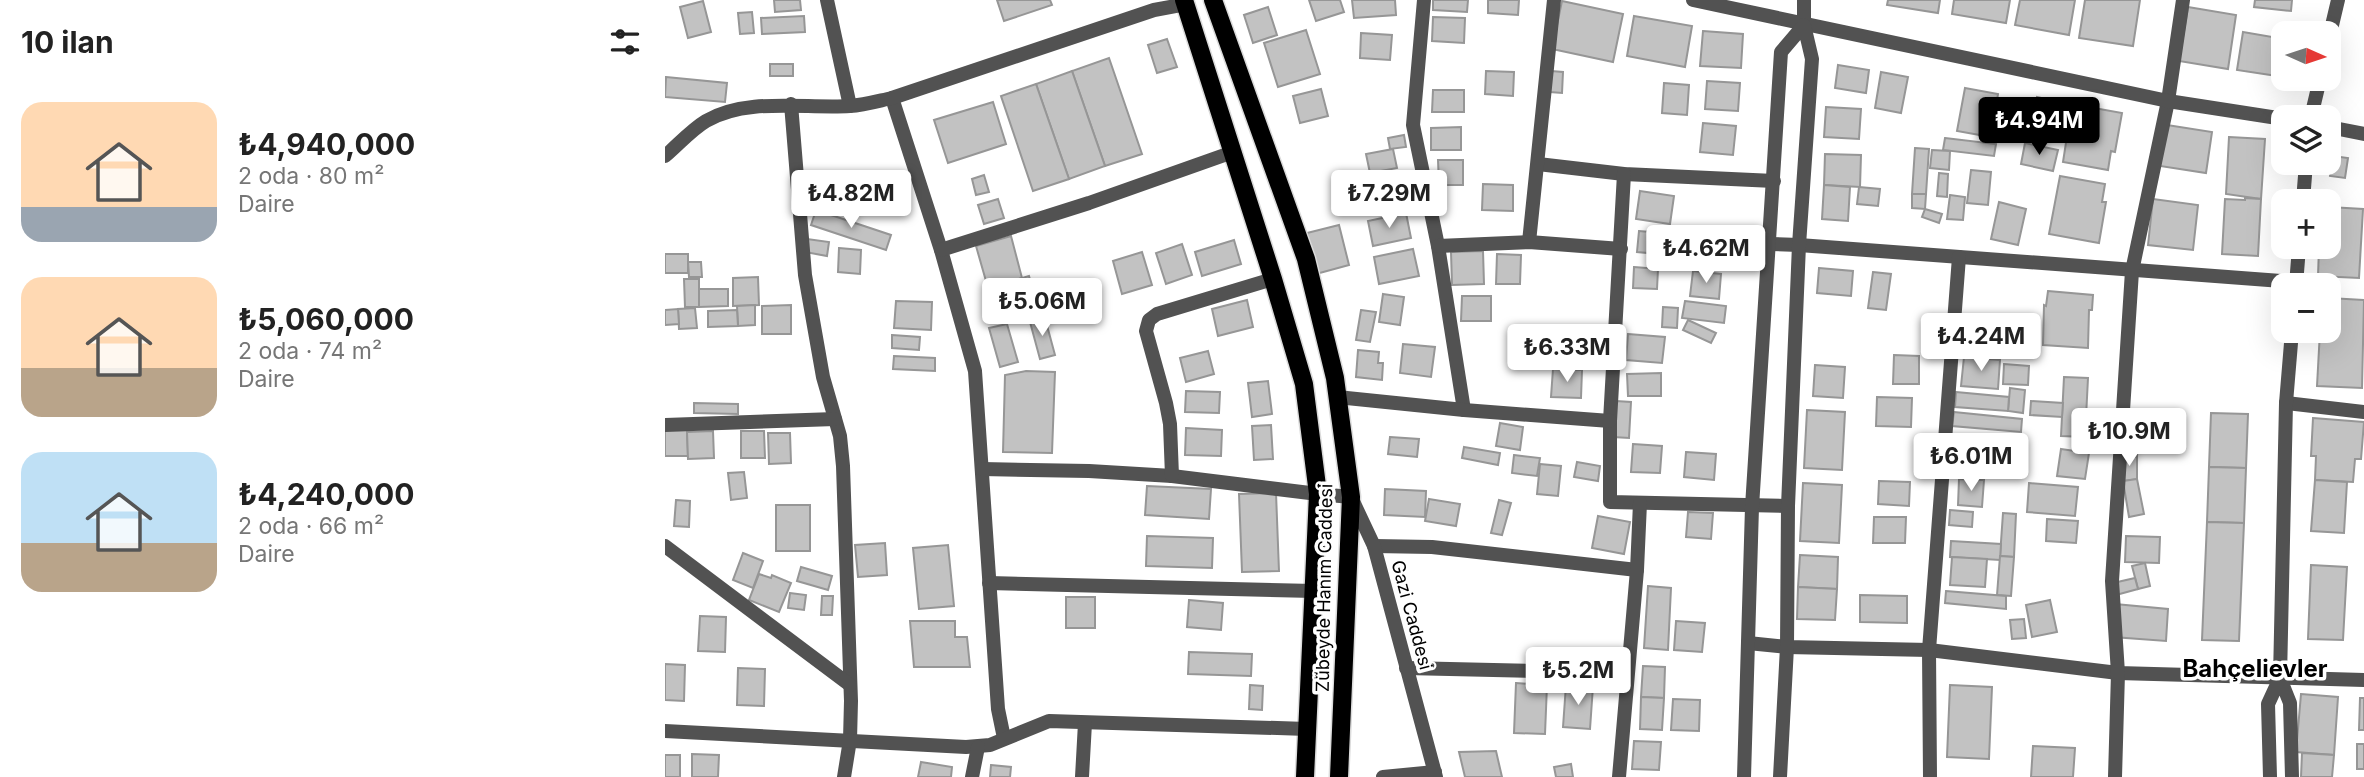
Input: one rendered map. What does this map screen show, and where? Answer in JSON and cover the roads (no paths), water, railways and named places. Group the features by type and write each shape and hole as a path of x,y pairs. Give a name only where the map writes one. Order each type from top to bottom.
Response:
{"main road":[{"name":"Zübeyde Hanım Caddesi","path":"1213,0 1306,259 1337,397 1351,498 1339,777"},
{"path":"1188,1 1304,384 1318,494 1305,777"}],"street":[{"path":"827,0 850,106"},
{"path":"1424,0 1413,125 1438,246 1464,410"},
{"path":"1529,242 1554,0"},
{"path":"1693,0 2168,101 2271,117"},
{"path":"1780,777 1787,647 1788,506 1799,245 1812,59 1804,25 1804,0"},
{"path":"2115,777 2118,673 2112,581 2132,271 2168,101 2183,0"},
{"path":"2333,21 2338,0"},
{"path":"665,156 695,129 720,115 791,104 850,106 892,98 1151,5 1188,1"},
{"path":"1744,777 1752,507 1781,52 1804,25"},
{"path":"892,98 941,250 975,371 998,709 1004,738"},
{"path":"791,104 805,275 823,377 840,436 843,466 850,685 850,740 844,777"},
{"path":"2341,129 2364,134"},
{"path":"941,250 1089,203 1233,152"},
{"path":"1538,164 1624,174 1774,181"},
{"path":"1624,174 1610,421 1610,502 1788,506"},
{"path":"1438,246 1529,242 1621,249"},
{"path":"1770,244 2271,281"},
{"path":"1930,777 1929,650 1959,257"},
{"path":"1172,476 1170,424 1146,331 1149,320 1157,314 1273,279"},
{"path":"2291,343 2286,403 2280,678 2290,703 2292,777"},
{"path":"1337,397 1610,421"},
{"path":"2286,403 2364,412"},
{"path":"665,425 835,419"},
{"path":"982,469 1172,476 1351,498"},
{"name":"Gazi Caddesi","path":"1351,498 1374,546 1436,775"},
{"path":"1619,777 1637,570 1640,503"},
{"path":"665,546 850,685"},
{"path":"1374,546 1433,547 1637,570"},
{"path":"989,583 1314,591"},
{"path":"1748,643 1787,647 1929,650 2118,673 2364,680"},
{"path":"1406,668 1627,673"},
{"path":"2270,777 2268,704 2280,678"},
{"path":"665,730 978,747 1049,721 1307,729"},
{"path":"1082,777 1085,723"},
{"path":"972,777 978,747"},
{"path":"1383,777 1436,775"}],"district":[{"name":"Bahçelievler","path":"2255,668"}]}
